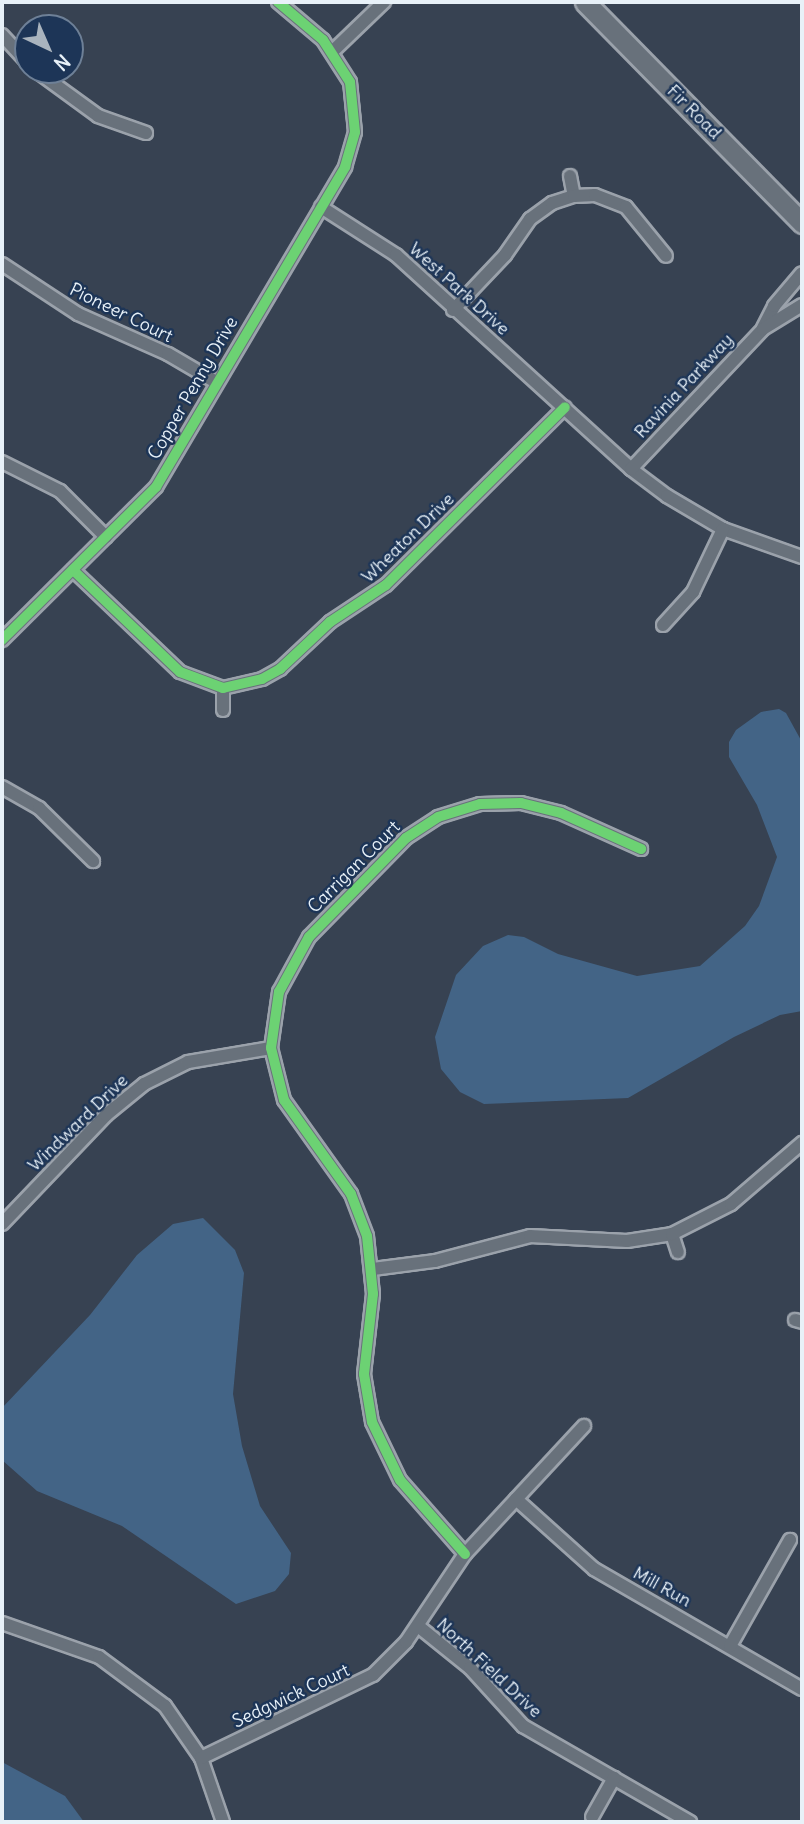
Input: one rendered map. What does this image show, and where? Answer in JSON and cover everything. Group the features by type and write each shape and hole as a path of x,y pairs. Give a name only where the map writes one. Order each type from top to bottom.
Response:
{"street":[{"path":"278,2 333,51 384,2"},
{"name":"Fir Road","path":"585,2 802,223"},
{"path":"2,35 14,48"},
{"name":"Copper Penny Drive","path":"2,640 156,487 348,158 356,114 350,82 333,51"},
{"path":"54,84 99,116 146,133"},
{"path":"570,176 574,196"},
{"path":"453,310 505,255 530,219 552,203 574,196 595,195 626,207 666,256"},
{"name":"West Park Drive","path":"321,206 381,243 631,469 723,529 802,556"},
{"name":"Pioneer Court","path":"2,264 78,314 168,354 216,382"},
{"path":"763,328 774,306 802,273"},
{"path":"763,328 802,304"},
{"name":"Ravinia Parkway","path":"631,469 763,328"},
{"name":"Wheaton Drive","path":"223,688 245,685 280,669 330,622 374,596 565,407"},
{"path":"2,462 60,491 106,537"},
{"path":"663,625 693,592 723,529"},
{"path":"74,570 164,660 195,680 223,688 223,710"},
{"path":"2,787 39,808 93,861"},
{"name":"Carrigan Court","path":"271,1048 279,992 295,956 406,838 438,817 490,803 539,807 641,849"},
{"path":"271,1048 284,1100 351,1194 373,1269 364,1374 366,1399 380,1445 415,1500 465,1554"},
{"name":"Windward Drive","path":"2,1224 106,1115 144,1084 188,1062 271,1048"},
{"path":"373,1269 435,1261 530,1236 627,1241 672,1234 731,1204 802,1143"},
{"path":"672,1234 678,1252"},
{"name":"Sedgwick Court","path":"201,1758 355,1687 393,1657 418,1626 465,1554 584,1426"},
{"name":"Mill Run","path":"516,1499 594,1569 802,1689"},
{"path":"730,1646 790,1541"},
{"path":"2,1623 76,1646 119,1669 165,1706 201,1758 223,1822"},
{"name":"North Field Drive","path":"418,1626 470,1668 511,1716 690,1822"},
{"path":"592,1817 614,1778"}],"water":[{"path":"779,709 786,713 802,742 802,1011 780,1015 734,1037 628,1098 484,1104 460,1092 441,1069 435,1037 456,975 483,946 508,935 524,937 558,954 637,976 700,966 745,926 759,906 777,857 757,805 729,757 729,742 736,730 761,712"},
{"path":"203,1218 235,1250 244,1273 233,1394 242,1446 260,1506 291,1553 289,1574 275,1591 236,1604 122,1526 37,1491 2,1460 2,1408 90,1315 137,1255 173,1224"},
{"path":"2,1762 65,1796 84,1822 2,1822"}],"cycle path":[{"path":"2,640 156,487 345,167 355,132 350,82 323,40 278,2"},
{"path":"73,570 180,672 223,688 262,679 280,669 330,622 386,585 565,407"},
{"path":"465,1554 400,1480 372,1422 364,1374 373,1294 367,1236 351,1194 284,1100 271,1048 279,992 309,937 406,838 438,817 480,804 521,803 561,813 641,849"}]}
